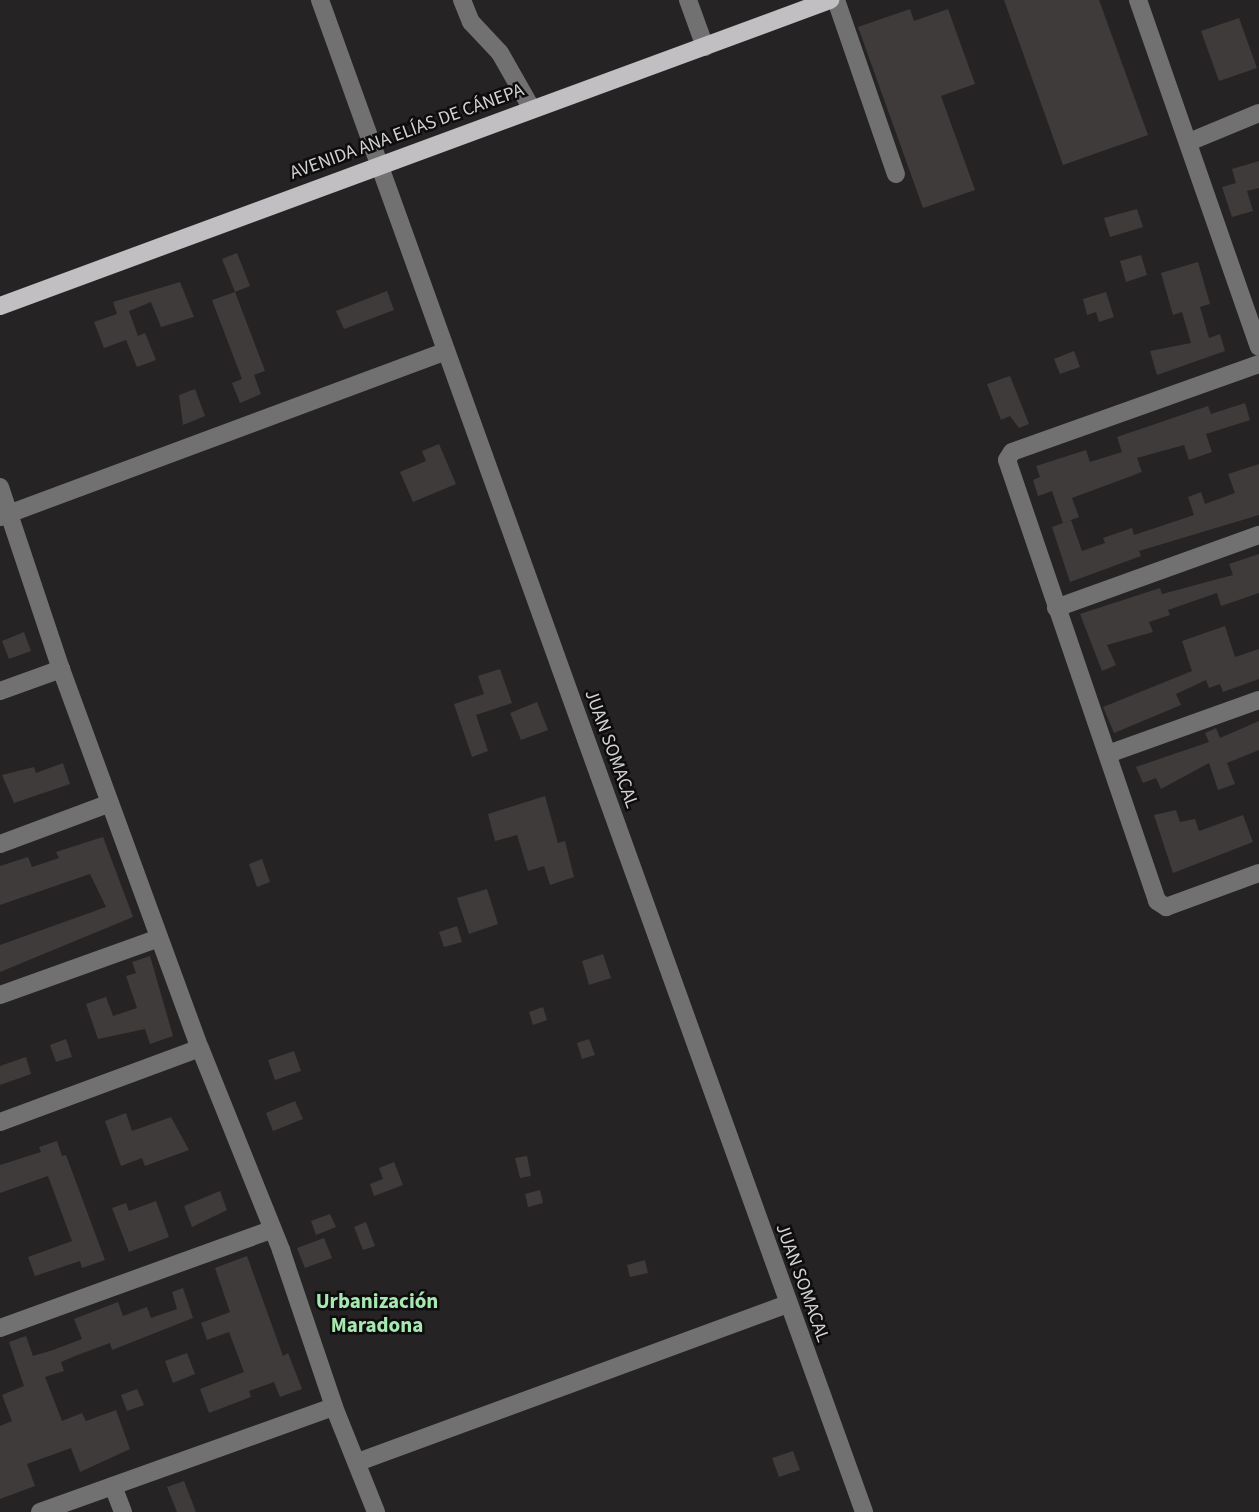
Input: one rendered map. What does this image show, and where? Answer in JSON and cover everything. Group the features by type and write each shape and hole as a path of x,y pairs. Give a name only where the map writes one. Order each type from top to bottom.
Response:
{"main road":[{"name":"AVENIDA ANA ELÍAS DE CÁNEPA","path":"0,306 829,0"}],"street":[{"name":"JUAN SOMACAL","path":"320,0 376,165 446,351 864,1512"},
{"path":"462,0 471,22 512,71 532,109"},
{"path":"688,0 705,47"},
{"path":"829,0 896,174"},
{"path":"1138,0 1259,347"},
{"path":"1189,142 1259,113"},
{"path":"5,516 446,351"},
{"path":"1259,364 1012,452 1007,469 1161,905 1259,873"},
{"path":"0,487 5,516 159,938 271,1230 334,1407 376,1512"},
{"path":"1056,608 1259,535"},
{"path":"0,691 61,669"},
{"path":"1108,754 1259,700"},
{"path":"0,844 110,803"},
{"path":"0,995 159,938"},
{"path":"0,1122 200,1048"},
{"path":"0,1328 271,1230"},
{"path":"358,1462 788,1304"},
{"path":"40,1512 334,1407"},
{"path":"113,1486 122,1512"}],"building":[{"path":"1004,0 1099,0 1148,135 1063,165"},
{"path":"910,9 914,21 948,9 975,84 941,96 975,190 923,208 858,27"},
{"path":"1239,18 1257,68 1219,81 1201,31"},
{"path":"1259,161 1259,188 1247,191 1253,211 1232,217 1222,187 1236,183 1232,169"},
{"path":"1137,209 1143,227 1110,237 1104,218"},
{"path":"237,253 250,286 235,292 222,259"},
{"path":"1141,255 1147,275 1126,282 1120,261"},
{"path":"1198,262 1210,304 1200,307 1209,338 1220,334 1225,351 1157,375 1150,351 1191,343 1182,312 1173,315 1161,273"},
{"path":"180,282 194,317 161,327 151,302 129,311 138,336 145,333 156,360 137,367 126,340 104,348 94,322 117,314 113,302"},
{"path":"387,291 394,310 344,329 336,311"},
{"path":"235,292 265,371 254,375 261,394 240,403 232,383 242,379 212,300"},
{"path":"1106,292 1114,317 1099,322 1096,312 1087,315 1083,299"},
{"path":"1074,351 1080,367 1060,374 1054,359"},
{"path":"1010,376 1029,424 1019,428 1010,416 1001,420 987,384"},
{"path":"195,389 205,416 183,425 179,395"},
{"path":"1245,403 1250,420 1206,434 1212,452 1189,460 1184,445 1137,458 1142,472 1072,498 1079,517 1063,523 1052,491 1038,496 1033,480 1040,477 1036,466 1086,450 1090,462 1122,452 1117,437 1208,406 1211,414"},
{"path":"439,444 456,484 413,502 400,472 426,461 422,451"},
{"path":"1259,464 1259,515 1139,551 1141,556 1070,582 1052,527 1071,520 1082,551 1105,543 1103,538 1132,528 1134,535 1194,515 1188,497 1201,492 1205,504 1235,493 1228,474"},
{"path":"1259,554 1259,593 1221,606 1217,593 1168,610 1170,615 1149,622 1153,632 1107,645 1116,665 1102,671 1080,614 1160,588 1162,594 1233,575 1229,564"},
{"path":"1225,626 1235,657 1259,649 1259,679 1223,692 1220,684 1209,688 1206,680 1176,694 1181,705 1114,733 1103,707 1192,671 1182,641"},
{"path":"24,632 31,651 9,659 2,641"},
{"path":"500,669 512,703 476,715 488,751 472,757 454,704 484,694 478,676"},
{"path":"537,702 548,730 521,740 510,713"},
{"path":"1259,721 1259,750 1227,763 1235,784 1218,790 1209,763 1161,789 1156,778 1143,783 1136,767 1209,742 1205,733 1216,728 1220,738"},
{"path":"63,763 70,784 14,803 2,775 34,767 36,773"},
{"path":"545,796 558,843 565,841 574,877 550,885 544,866 528,871 517,835 495,841 488,814"},
{"path":"1176,810 1180,822 1195,819 1199,831 1243,815 1253,842 1173,873 1154,815"},
{"path":"103,837 133,917 0,972 0,945 106,907 90,874 0,905 0,866 28,857 32,867 59,858 56,852"},
{"path":"262,859 270,882 257,887 249,864"},
{"path":"487,889 498,924 469,934 457,898"},
{"path":"457,926 462,942 444,947 439,932"},
{"path":"603,954 611,978 589,985 582,961"},
{"path":"150,956 173,1036 150,1044 145,1029 98,1039 86,1004 106,997 113,1016 137,1008 126,976 136,973 132,962"},
{"path":"543,1007 547,1020 533,1025 529,1012"},
{"path":"66,1039 72,1057 56,1062 50,1045"},
{"path":"589,1039 595,1055 582,1059 577,1043"},
{"path":"294,1051 301,1071 275,1080 268,1060"},
{"path":"26,1057 31,1074 0,1085 0,1066"},
{"path":"295,1101 303,1119 273,1131 266,1113"},
{"path":"126,1113 132,1131 171,1117 189,1150 145,1166 142,1158 121,1166 105,1121"},
{"path":"57,1141 62,1156 66,1155 105,1260 82,1268 80,1261 35,1276 28,1257 72,1241 48,1176 0,1193 0,1165 41,1152 39,1147"},
{"path":"527,1156 531,1176 520,1178 515,1158"},
{"path":"394,1162 403,1185 374,1196 370,1184 383,1179 379,1168"},
{"path":"540,1190 543,1203 528,1207 525,1194"},
{"path":"220,1191 227,1210 192,1227 184,1206"},
{"path":"156,1201 169,1237 129,1252 112,1208 126,1203 129,1211"},
{"path":"330,1214 336,1227 316,1235 311,1221"},
{"path":"366,1222 375,1246 363,1250 354,1227"},
{"path":"324,1238 332,1258 305,1268 297,1248"},
{"path":"247,1256 283,1356 288,1353 302,1389 280,1397 274,1382 249,1391 251,1397 209,1413 200,1389 244,1372 229,1332 207,1340 201,1323 230,1312 215,1268"},
{"path":"645,1260 648,1273 630,1277 627,1265"},
{"path":"183,1288 193,1318 112,1350 110,1343 75,1356 61,1362 64,1371 45,1377 62,1421 82,1413 86,1421 116,1410 130,1449 80,1472 71,1448 27,1464 35,1486 0,1499 0,1426 12,1421 2,1395 24,1386 9,1342 26,1336 33,1356 53,1350 82,1339 74,1319 118,1302 123,1316 147,1307 151,1318 177,1309 172,1292"},
{"path":"187,1353 195,1374 173,1383 165,1361"},
{"path":"137,1389 144,1405 127,1411 121,1395"},
{"path":"793,1451 800,1470 779,1477 772,1458"},
{"path":"184,1481 196,1512 177,1512 167,1487"}],"district":[{"name":"Urbanización Maradona","path":"377,1313"}]}
